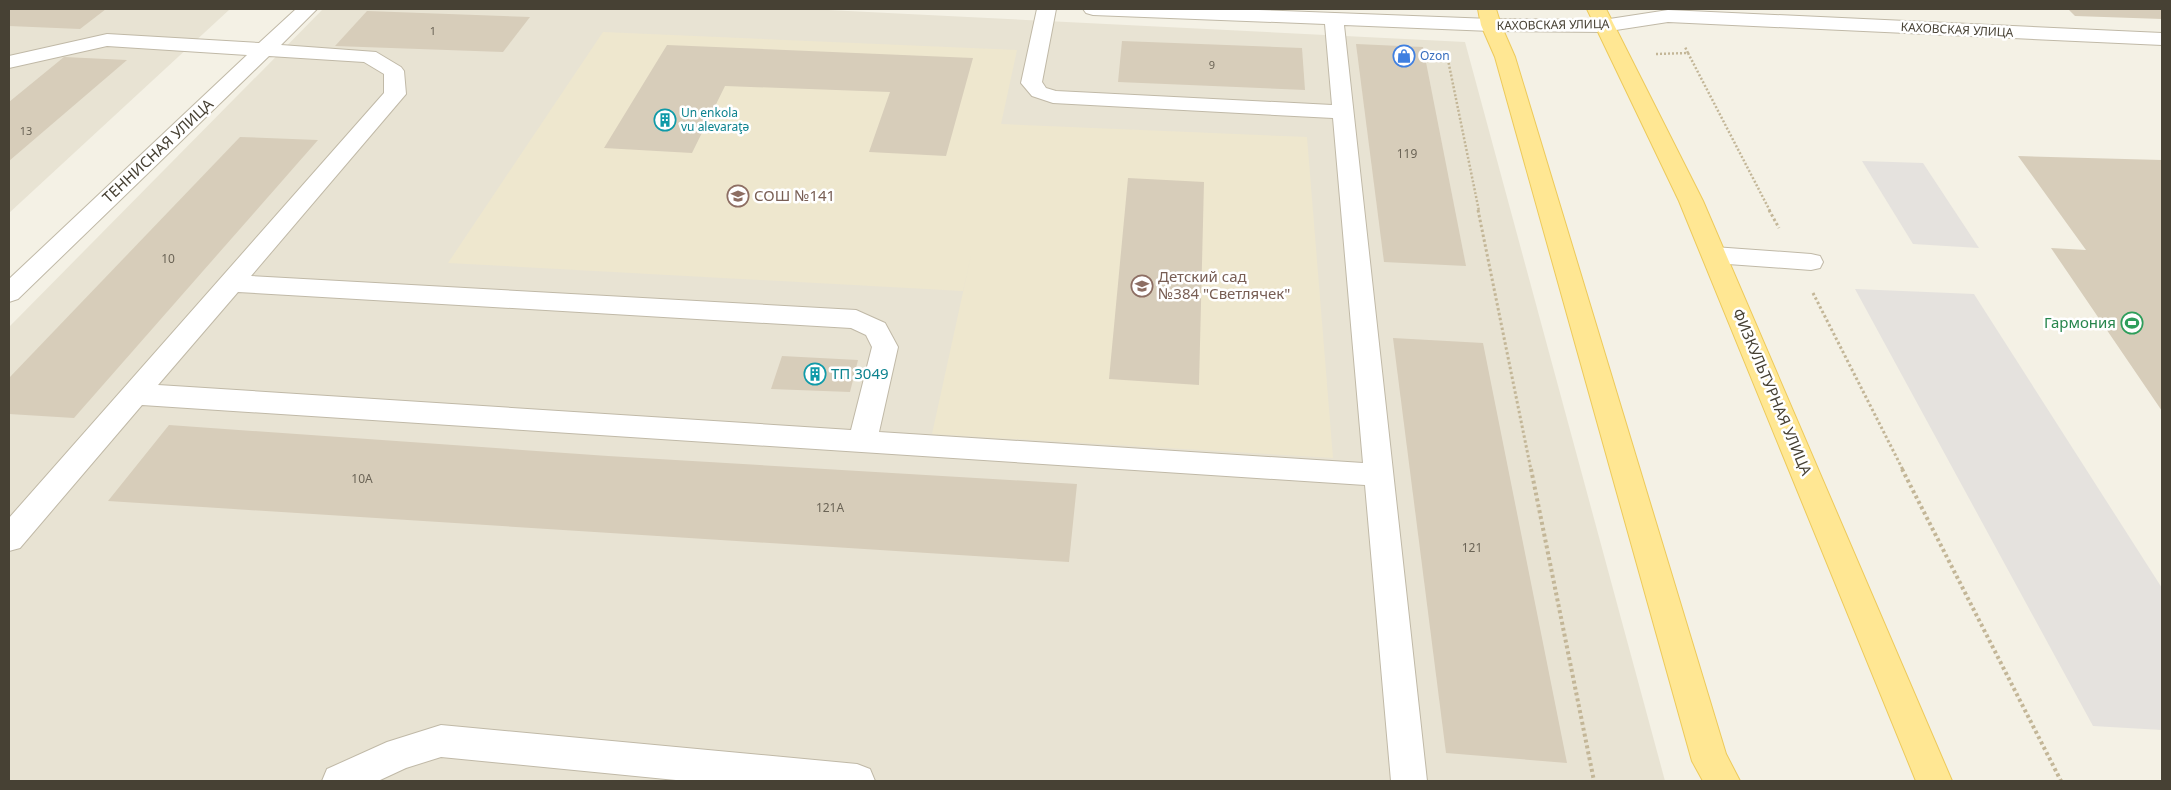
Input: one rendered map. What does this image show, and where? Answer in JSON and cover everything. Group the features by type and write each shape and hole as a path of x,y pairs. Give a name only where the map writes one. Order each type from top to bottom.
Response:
{"main road":[{"path":"1489,17 1505,57 1710,761 1722,781"},
{"name":"ФИЗКУЛЬТУРНАЯ УЛИЦА","path":"1600,17 1691,201 1934,781"}],"street":[{"name":"ТЕННИСНАЯ УЛИЦА","path":"9,293 267,49 306,9"},
{"path":"1046,9 1032,83 1039,92 1053,97 1343,112"},
{"name":"КАХОВСКАЯ УЛИЦА","path":"1093,9 1334,19 1668,16 2162,39"},
{"path":"1334,19 1409,781"},
{"path":"9,62 107,40 369,56 394,71 395,94 9,539"},
{"path":"1714,255 1804,261"},
{"path":"231,283 856,319 876,329 885,347 862,442"},
{"path":"134,394 1379,475"},
{"path":"340,781 399,754 441,741 857,781"}],"path":[{"path":"1688,53 1804,261 2061,781"}],"shaded area":[{"path":"9,9 230,9 9,213"},
{"path":"323,9 808,9 1465,42 1665,781 9,781 9,327"},
{"path":"603,32 1017,50 1001,124 1307,137 1333,458 932,434 972,251 963,291 448,263"},
{"path":"1862,161 1923,163 1979,248 1913,244"},
{"path":"1855,289 1974,294 2162,588 2162,730 2093,726"}],"building":[{"path":"9,9 106,9 80,29 9,26"},
{"path":"2068,9 2162,9 2162,19 2075,16"},
{"path":"367,11 530,17 503,52 335,46"},
{"path":"1122,41 1302,48 1305,90 1118,82"},
{"path":"1356,44 1423,47 1466,266 1384,262"},
{"name":"Un enkola vu alevaraţə","path":"667,45 973,58 946,156 869,152 890,92 725,86 692,153 604,148"},
{"path":"64,57 127,60 9,161 9,102"},
{"path":"240,137 318,140 74,418 9,414 9,378"},
{"name":"Гармония","path":"2018,156 2162,160 2162,411 2051,248 2086,250"},
{"path":"1128,178 1204,182 1199,385 1109,379"},
{"path":"1393,338 1483,343 1567,763 1446,753"},
{"name":"ТП 3049","path":"782,356 858,360 850,392 771,389"},
{"path":"169,425 608,456 1077,484 1069,562 108,501"}],"place":[{"name":"Ozon","path":"1404,56"},
{"name":"Un enkola vu alevaraţə","path":"665,120"},
{"name":"СОШ №141","path":"738,196"},
{"name":"Детский сад №384 \"Светлячек\"","path":"1142,286"},
{"name":"Гармония","path":"2132,323"},
{"name":"ТП 3049","path":"815,374"}]}
